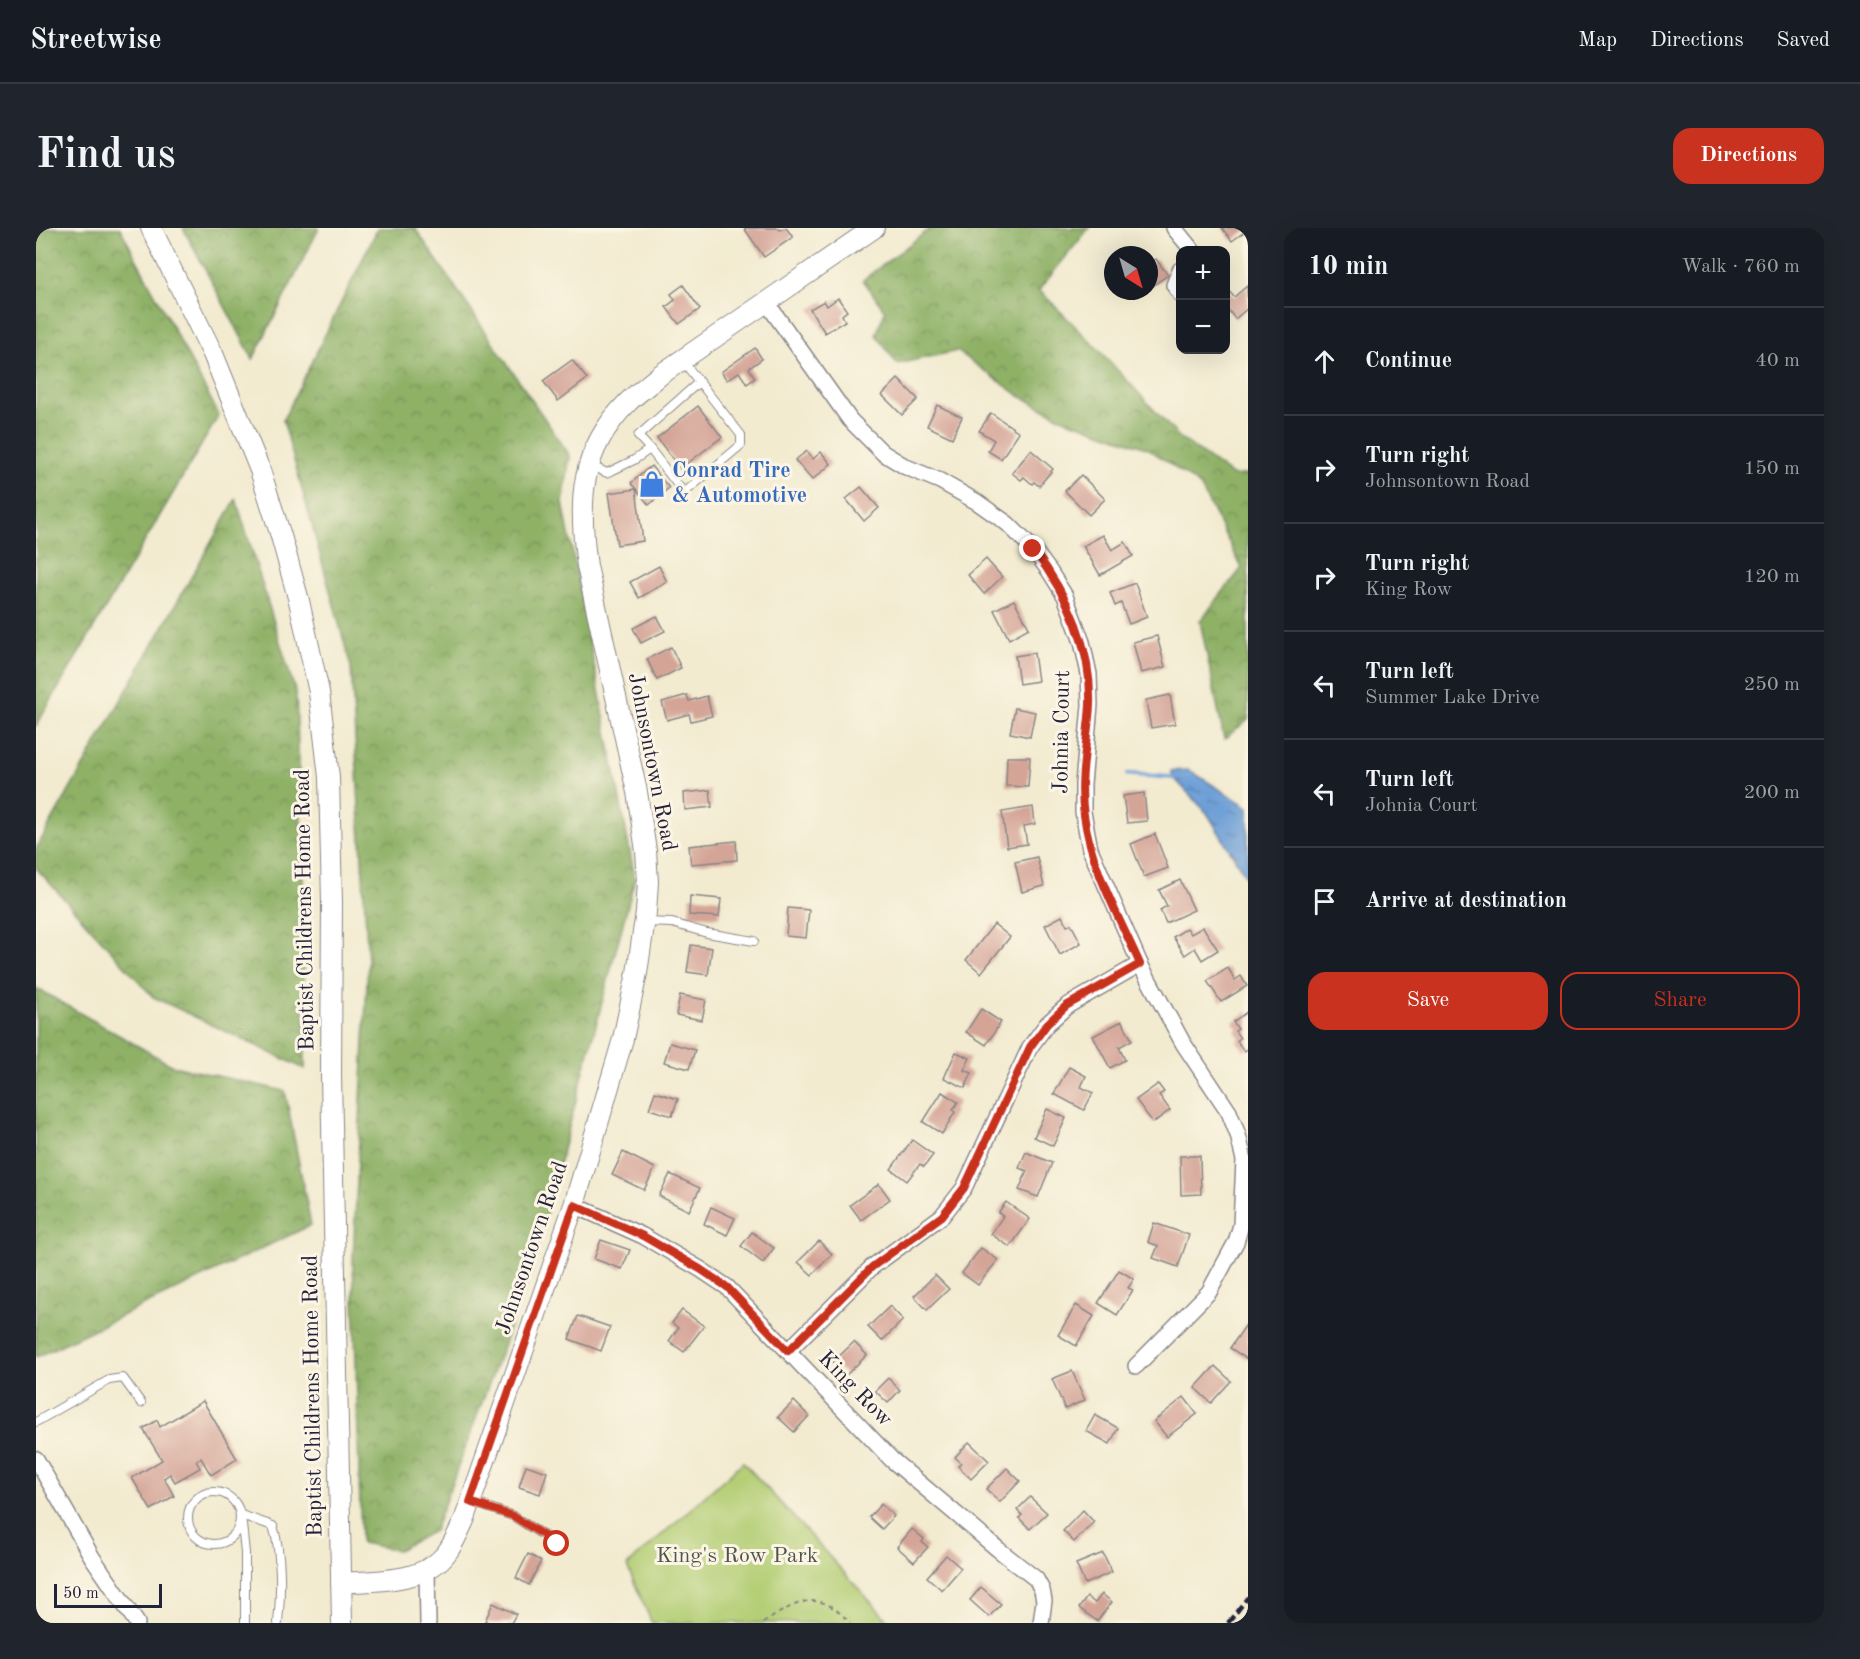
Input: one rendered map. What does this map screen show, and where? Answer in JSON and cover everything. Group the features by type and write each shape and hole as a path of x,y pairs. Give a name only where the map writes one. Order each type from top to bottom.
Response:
{"street":[{"name":"Baptist Childrens Home Road","path":"151,228 213,354 260,470 299,602 319,692 329,777 332,902 331,1075 342,1623"},
{"name":"Johnsontown Road","path":"341,1583 420,1574 447,1553 460,1529 574,1205 623,1039 637,973 648,882 646,850 637,792 582,534 582,500 594,449 628,402 660,375 873,228"},
{"path":"1174,228 1189,246"},
{"name":"Johnia Court","path":"767,303 850,420 883,453 977,502 1008,524 1033,549 1065,596 1082,642 1089,674 1090,705 1083,784 1083,812 1090,849 1140,964 1183,1043 1228,1112 1238,1135 1244,1160 1241,1225 1229,1259 1209,1292 1136,1366"},
{"path":"788,1351 872,1267 931,1225 952,1205 964,1188 1030,1047 1047,1024 1066,1006 1140,964"},
{"name":"King Row","path":"574,1205 643,1236 718,1281 746,1306 892,1460 1036,1579 1042,1590 1044,1601 1041,1623"},
{"path":"36,1459 41,1478 137,1623"},
{"path":"427,1570 428,1623"}],"lane":[{"path":"682,360 741,435 741,445 684,493 638,436 699,382"},
{"path":"589,464 607,473 634,460 650,449"},
{"path":"644,922 672,923 707,933 754,941"},
{"path":"36,1422 109,1380 123,1378 141,1403"},
{"path":"241,1515 237,1531 224,1542 216,1544 200,1540 189,1527 187,1519 192,1502 207,1492 225,1493 233,1498 238,1506 241,1515 245,1553 245,1623"},
{"path":"470,1502 513,1516 557,1544"},
{"path":"241,1515 273,1526 278,1550 278,1623"}],"path":[{"path":"763,1623 803,1600 816,1600 827,1603 839,1611 850,1623"}],"green space":[{"path":"36,228 120,228 219,415 36,726"},
{"path":"183,228 319,228 253,359"},
{"path":"378,228 415,228 570,456 563,503 635,878 530,1274 434,1531 398,1550 361,1543 353,1258 368,962 351,667 283,420"},
{"path":"931,228 1089,228 1039,290 1099,350 1179,437 1233,476 1248,474 1248,720 1224,739 1200,621 1242,568 1200,486 1149,449 1064,419 1020,396 957,351 897,364 876,335 885,311 863,280"},
{"path":"236,499 296,694 303,878 305,1069 153,997 36,868 36,849"},
{"path":"36,988 173,1066 285,1091 311,1225 36,1357"},
{"name":"King's Row Park","path":"743,1462 890,1623 652,1623 627,1566"}],"water":[{"path":"1189,770 1248,807 1248,880 1207,813 1174,778 1171,771"}],"building":[{"path":"744,228 778,228 780,230 786,228 793,237 764,257"},
{"path":"1222,228 1248,228 1248,229 1232,241"},
{"path":"1158,262 1168,275 1158,282"},
{"path":"683,285 700,309 679,324 666,307 675,300 671,294"},
{"path":"1247,286 1248,308 1235,319 1230,312 1230,292 1234,297"},
{"path":"838,298 847,311 842,315 845,321 825,333 810,309 824,301 827,306"},
{"path":"755,348 762,359 749,368 755,378 747,384 739,372 727,380 721,372"},
{"path":"572,360 587,379 558,401 543,381"},
{"path":"898,379 918,399 902,415 882,395"},
{"path":"937,405 962,417 952,438 927,426"},
{"path":"698,406 722,437 680,469 657,438"},
{"path":"991,413 1019,432 1001,459 988,451 994,440 979,431"},
{"path":"1031,450 1053,469 1039,486 1034,482 1032,484 1024,477 1021,480 1012,473"},
{"path":"807,451 813,459 821,452 831,464 812,480 795,460"},
{"path":"651,466 669,488 649,505 631,483"},
{"path":"1081,475 1105,499 1089,515 1065,491"},
{"path":"861,487 879,508 864,521 846,499"},
{"path":"636,489 643,541 617,545 609,493"},
{"path":"1103,535 1112,550 1125,542 1133,556 1100,575 1083,546"},
{"path":"986,559 1002,577 984,594 968,575"},
{"path":"659,566 667,582 639,598 630,582"},
{"path":"1135,583 1147,617 1129,624 1121,603 1115,606 1110,593"},
{"path":"1014,600 1029,628 1009,639 994,610"},
{"path":"657,616 665,631 641,643 633,628"},
{"path":"1157,636 1165,667 1141,673 1133,642"},
{"path":"671,647 681,668 657,680 647,659"},
{"path":"1034,653 1038,681 1019,684 1015,656"},
{"path":"687,695 689,701 707,696 712,716 691,721 689,714 667,720 662,702"},
{"path":"1170,695 1175,724 1151,728 1146,700"},
{"path":"1015,708 1035,712 1030,737 1010,733"},
{"path":"1007,757 1030,757 1028,787 1006,786"},
{"path":"710,790 712,807 685,810 684,793"},
{"path":"1144,793 1147,821 1127,823 1123,796"},
{"path":"1033,807 1035,824 1024,826 1027,844 1007,847 1002,812"},
{"path":"1155,834 1168,868 1144,877 1131,844"},
{"path":"736,841 737,860 691,864 689,846"},
{"path":"1037,857 1044,886 1022,892 1015,862"},
{"path":"1180,880 1194,910 1166,923 1160,910 1167,906 1159,890"},
{"path":"690,896 721,899 719,917 689,915"},
{"path":"788,908 809,910 806,938 786,936"},
{"path":"1062,916 1067,926 1071,924 1081,943 1060,955 1045,925"},
{"path":"994,924 1010,937 981,973 966,960"},
{"path":"1203,927 1218,950 1202,960 1195,948 1185,955 1173,937 1187,928 1191,934"},
{"path":"691,945 712,948 708,975 687,972"},
{"path":"1228,968 1235,980 1241,976 1247,986 1221,1002 1207,981"},
{"path":"680,995 706,1000 702,1020 676,1015"},
{"path":"981,1009 1001,1022 986,1045 966,1032"},
{"path":"1248,1011 1248,1049 1244,1051 1237,1041 1240,1038 1233,1022"},
{"path":"1122,1021 1132,1040 1119,1047 1125,1060 1110,1068 1093,1036"},
{"path":"670,1043 695,1050 689,1069 664,1062"},
{"path":"956,1052 970,1058 964,1070 972,1073 965,1088 944,1078"},
{"path":"1069,1067 1086,1076 1081,1087 1093,1093 1084,1110 1054,1094"},
{"path":"1158,1084 1164,1092 1159,1095 1170,1110 1153,1123 1136,1100"},
{"path":"655,1092 678,1099 672,1116 649,1109"},
{"path":"942,1092 958,1102 942,1134 923,1122"},
{"path":"1047,1109 1066,1118 1053,1146 1034,1137"},
{"path":"912,1140 933,1155 924,1167 920,1164 907,1181 891,1169"},
{"path":"623,1152 655,1168 644,1190 612,1175"},
{"path":"1026,1152 1052,1163 1038,1197 1019,1190 1027,1171 1019,1168"},
{"path":"1180,1156 1200,1156 1201,1194 1181,1195"},
{"path":"670,1174 700,1188 689,1211 659,1196"},
{"path":"879,1184 890,1199 861,1220 850,1205"},
{"path":"1006,1202 1030,1219 1010,1247 991,1234 1003,1216 998,1213"},
{"path":"711,1207 735,1218 727,1235 704,1224"},
{"path":"1154,1223 1189,1235 1178,1267 1153,1258 1158,1246 1148,1242"},
{"path":"752,1232 774,1248 763,1263 741,1246"},
{"path":"601,1240 630,1250 622,1269 594,1259"},
{"path":"819,1241 832,1254 812,1275 798,1262"},
{"path":"981,1248 998,1260 978,1285 962,1273"},
{"path":"1119,1270 1134,1279 1128,1288 1133,1290 1117,1315 1098,1303"},
{"path":"935,1275 949,1289 927,1310 914,1296"},
{"path":"1076,1305 1094,1316 1076,1346 1058,1335"},
{"path":"890,1306 903,1320 882,1341 868,1327"},
{"path":"682,1310 704,1326 684,1352 669,1341 678,1328 672,1323"},
{"path":"578,1316 610,1327 601,1351 569,1339"},
{"path":"1248,1322 1248,1358 1247,1359 1230,1348"},
{"path":"854,1342 867,1355 846,1375 833,1362"},
{"path":"1215,1366 1231,1381 1211,1403 1195,1388"},
{"path":"1072,1371 1085,1400 1065,1409 1052,1379"},
{"path":"888,1378 900,1390 888,1403 875,1391"},
{"path":"1184,1397 1197,1414 1167,1437 1154,1421"},
{"path":"203,1401 237,1459 211,1475 201,1458 196,1461 200,1468 175,1482 170,1474 164,1478 174,1496 151,1510 132,1478 162,1460 143,1429 157,1420 160,1427"},
{"path":"794,1401 809,1416 794,1432 778,1417"},
{"path":"1095,1415 1118,1428 1110,1444 1086,1431"},
{"path":"969,1442 989,1461 971,1479 958,1466 961,1463 955,1457"},
{"path":"526,1465 547,1472 540,1494 519,1487"},
{"path":"1007,1468 1020,1481 1000,1502 986,1489"},
{"path":"1030,1497 1047,1513 1030,1529 1019,1518 1022,1515 1017,1510"},
{"path":"881,1504 894,1516 882,1529 869,1517"},
{"path":"1083,1510 1094,1522 1074,1542 1063,1531"},
{"path":"912,1529 924,1539 922,1542 928,1547 914,1562 897,1547"},
{"path":"1103,1553 1112,1572 1085,1584 1076,1564"},
{"path":"528,1554 541,1561 529,1585 516,1578"},
{"path":"946,1555 961,1568 942,1590 927,1577"},
{"path":"981,1587 1001,1604 989,1617 970,1600"},
{"path":"1102,1594 1112,1602 1097,1621 1079,1608 1087,1597 1095,1603"},
{"path":"493,1603 516,1614 511,1623 485,1621"}],"waterway":[{"path":"1127,774 1178,778"}],"railway":[{"path":"1228,1623 1248,1597"},
{"path":"1241,1623 1248,1614"}],"place":[{"name":"Conrad Tire & Automotive","path":"652,484"}],"route":[{"path":"557,1544 513,1516 470,1502 574,1205 643,1236 727,1287 788,1351 872,1267 931,1225 952,1205 964,1188 1030,1047 1047,1024 1066,1006 1140,964 1090,849 1083,812 1085,746 1090,705 1089,674 1082,642 1065,596 1033,549"}]}
